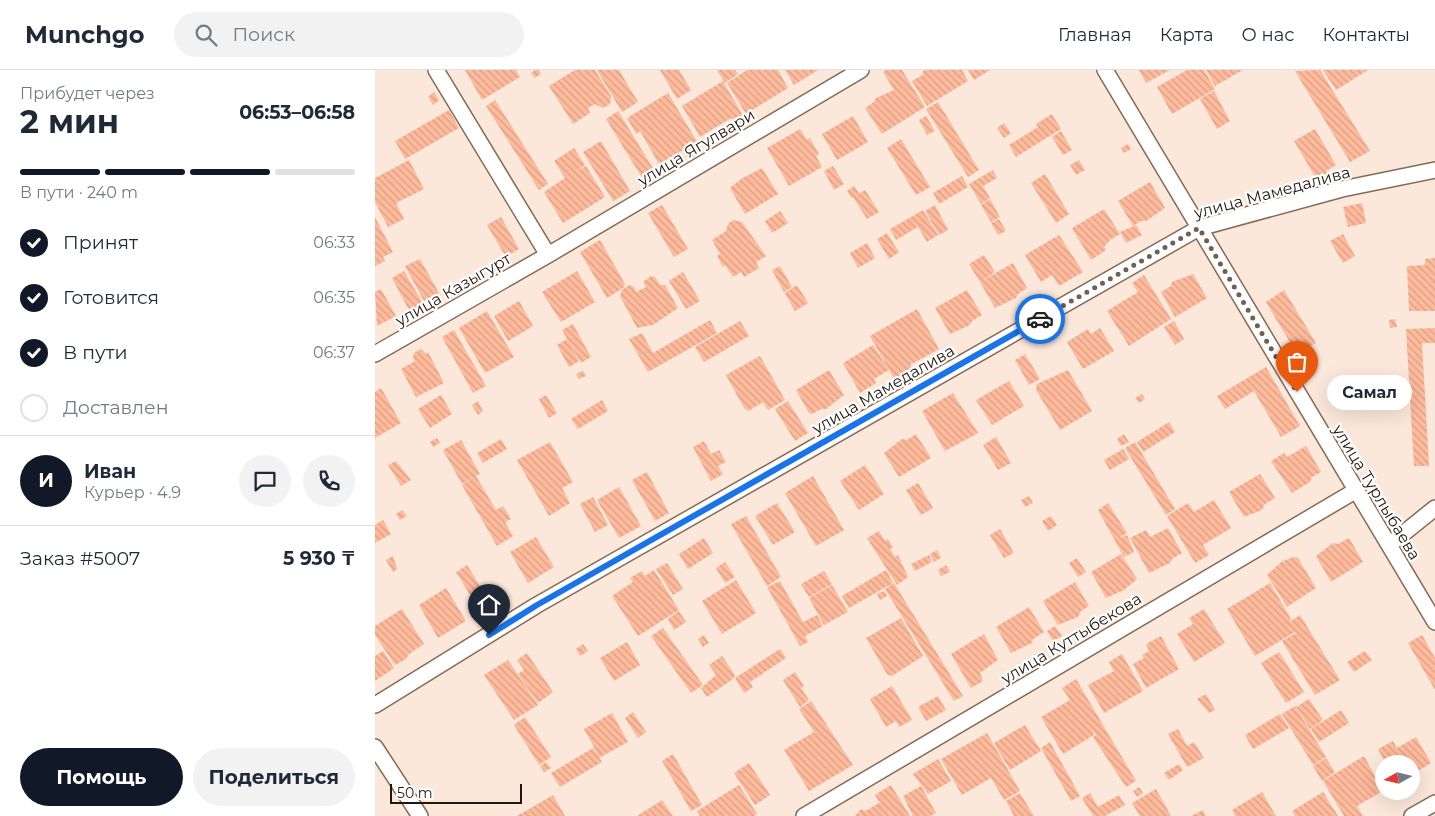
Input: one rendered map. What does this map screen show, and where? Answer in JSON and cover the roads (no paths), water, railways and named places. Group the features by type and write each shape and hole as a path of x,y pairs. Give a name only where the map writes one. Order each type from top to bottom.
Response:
{"street":[{"path":"436,70 548,255"},
{"name":"улица Ягулвари","path":"548,255 861,70"},
{"name":"улица Турлыбаева","path":"1105,70 1435,622"},
{"name":"улица Мамедалива","path":"375,705 537,605 1199,228 1342,189 1435,170"},
{"name":"улица Казыгурт","path":"375,354 548,255"},
{"name":"улица Куттыбекова","path":"804,816 1355,491"},
{"path":"1389,545 1435,508"},
{"path":"375,747 420,816"},
{"path":"1412,816 1435,803"}],"place":[{"name":"Самал","path":"1297,392"}]}
